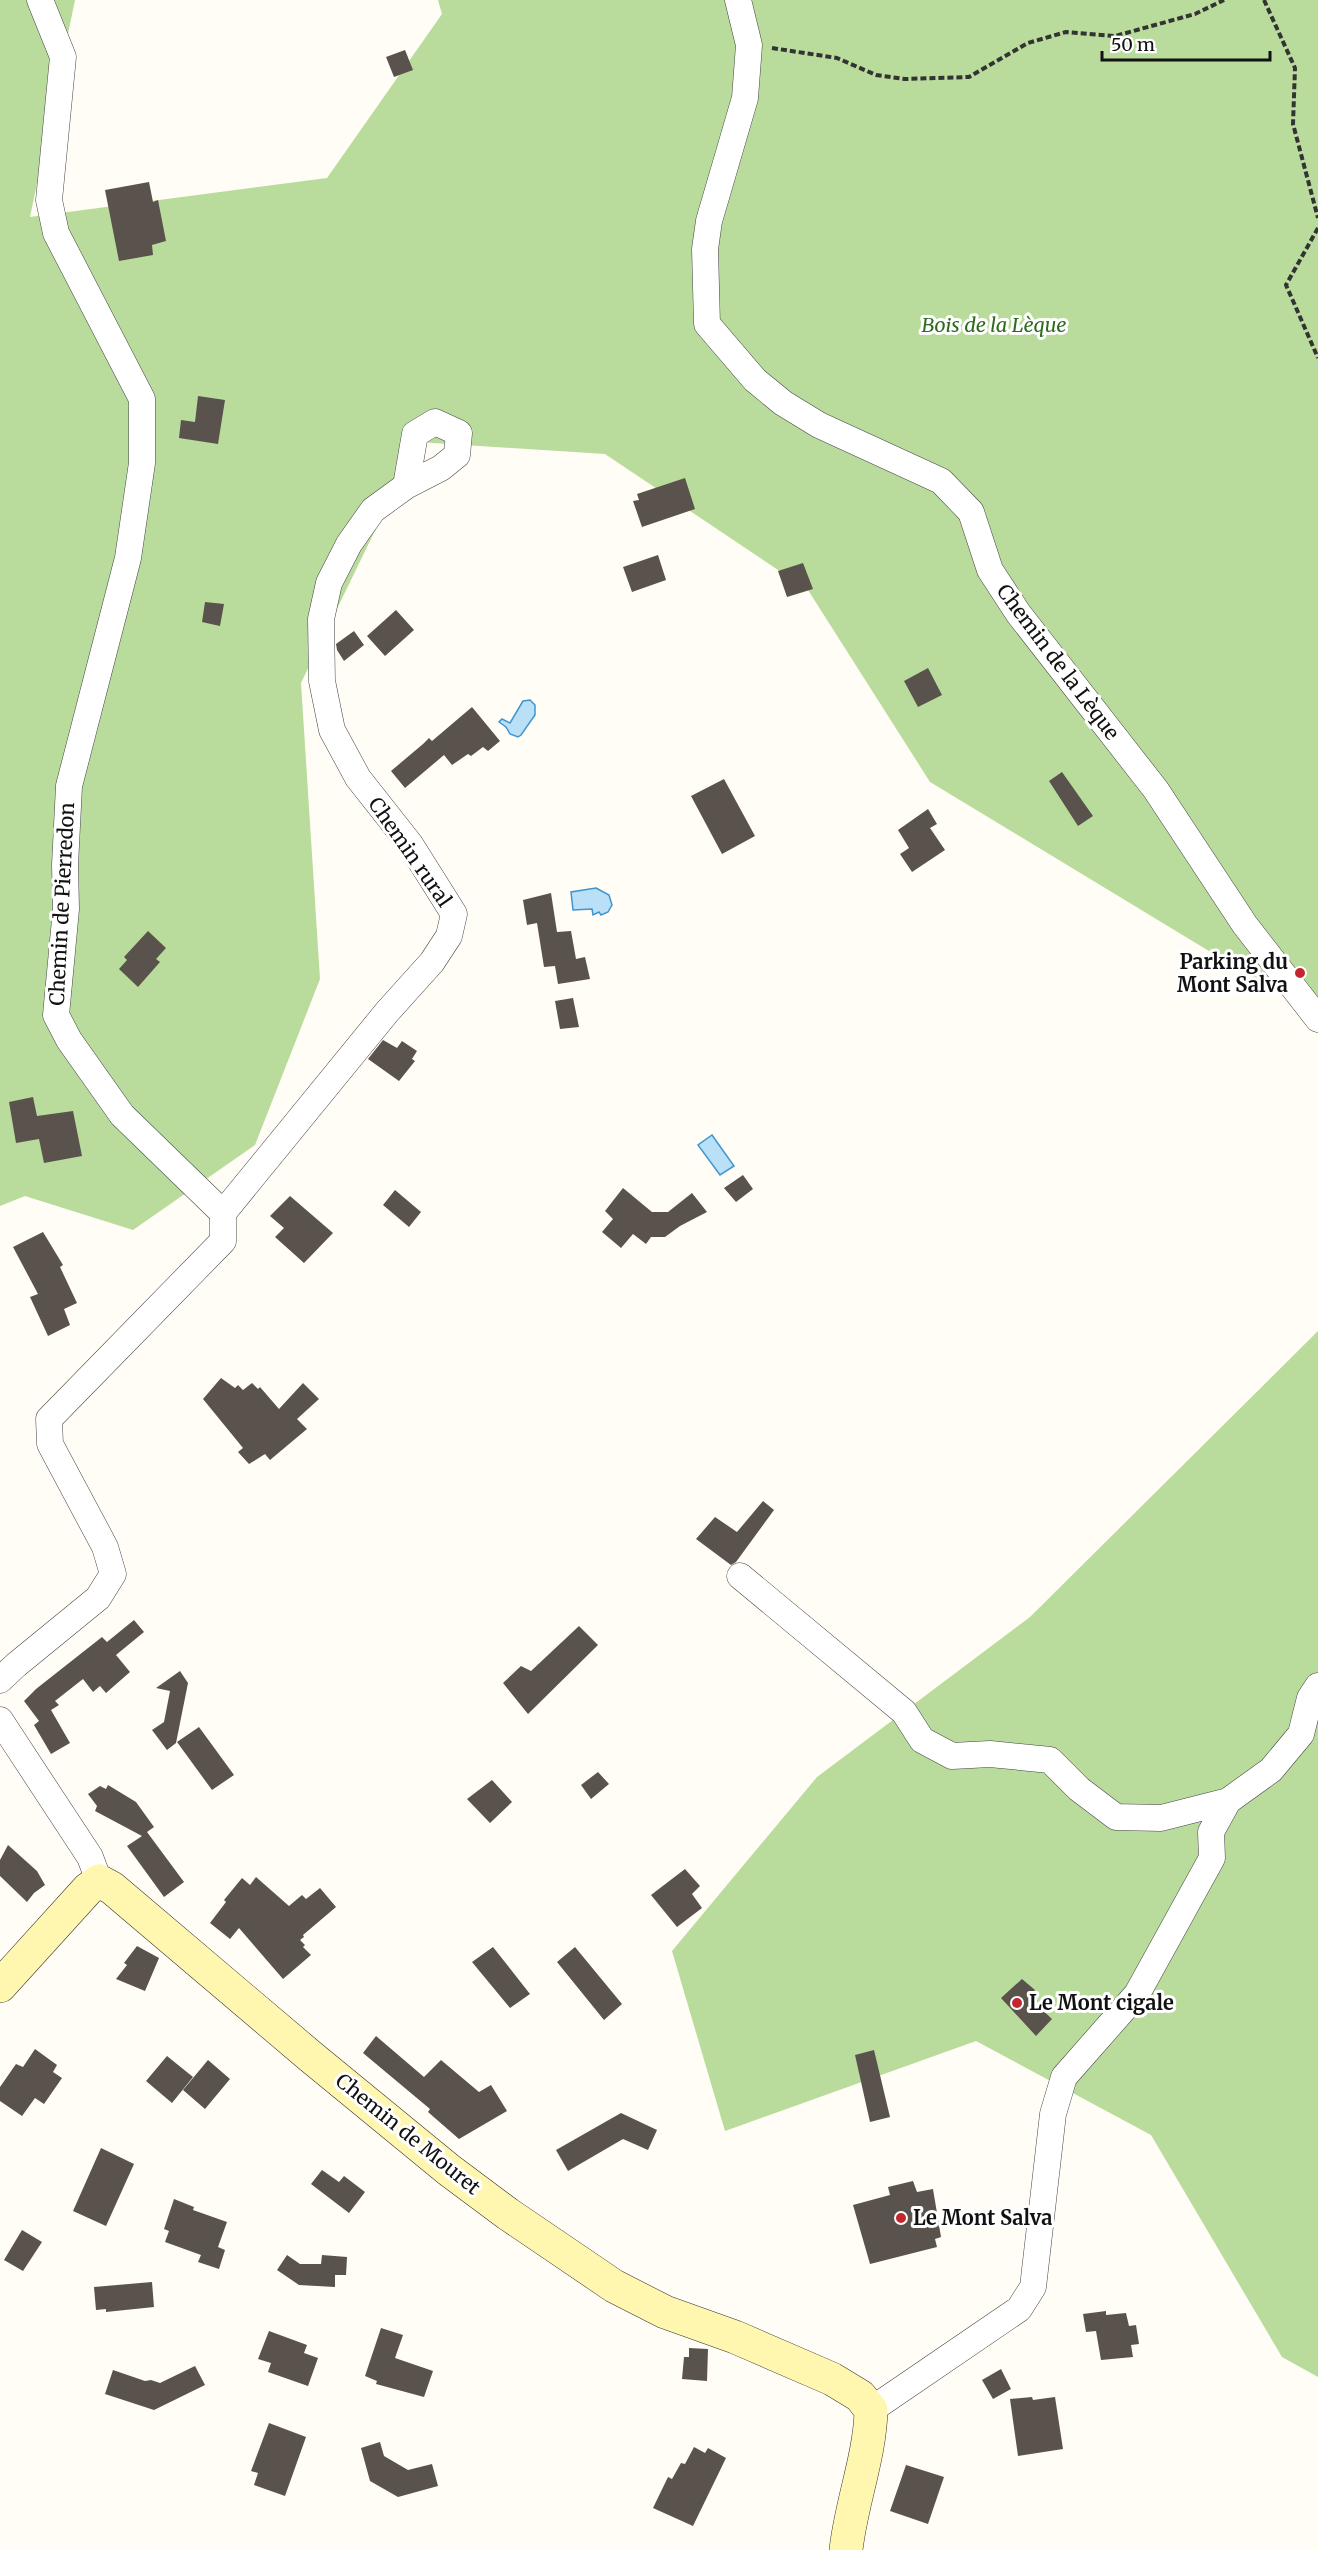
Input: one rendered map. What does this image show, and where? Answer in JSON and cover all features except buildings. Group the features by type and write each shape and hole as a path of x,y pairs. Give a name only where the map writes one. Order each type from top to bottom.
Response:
{"street":[{"name":"Chemin de Pierredon","path":"40,0 63,57 49,200 56,233 142,399 142,463 128,558 69,786 64,865 66,909 56,1015 69,1041 122,1115 223,1213"},
{"name":"Chemin de la Lèque","path":"738,0 749,45 745,98 714,199 705,249 707,324 755,380 783,403 819,425 941,481 971,512 990,570 1018,613 1156,790 1245,925 1318,1018"},
{"name":"Chemin rural","path":"223,1213 387,1011 432,962 449,936 454,915 410,844 358,778 332,730 322,681 321,619 329,583 350,544 373,510 405,486"},
{"path":"0,1680 98,1598 113,1574 105,1547 50,1444 49,1419 223,1241 223,1213"},
{"path":"740,1576 904,1712 922,1740 952,1756 990,1754 1050,1760 1079,1789 1116,1817 1161,1818 1228,1801 1271,1770 1301,1734 1310,1698 1318,1686"},
{"path":"0,1720 90,1857 99,1881 88,1889 0,1986"},
{"path":"846,2550 861,2469 871,2434 872,2410 1019,2309 1033,2287 1053,2114 1064,2078 1137,1994 1212,1858 1211,1832 1228,1801"},
{"name":"Chemin de Mouret","path":"99,1881 112,1888 449,2170 508,2214 614,2286 665,2312 735,2337 832,2379 860,2396 872,2410"}],"path":[{"path":"749,45 837,58 876,75 905,79 969,77 1028,43 1066,32 1115,36 1195,14 1224,0"},
{"path":"1264,0 1295,68 1293,124 1318,218"},
{"path":"1318,228 1286,285 1318,358"}],"green space":[{"name":"Bois de la Lèque","path":"0,0 75,0 30,217 327,178 442,14 438,0 1318,0 1318,1017 930,782 808,590 605,454 418,442 301,683 320,979 255,1145 133,1230 25,1196 0,1206"},
{"path":"1318,1331 1318,2377 1282,2357 1151,2135 976,2041 725,2131 672,1951 817,1777 1030,1617"}],"water":[{"path":"530,700 535,705 535,715 521,735 518,737 510,734 499,722 502,719 510,723 523,701"},
{"path":"596,888 609,895 612,905 608,912 593,915 592,909 573,910 571,892"},
{"path":"712,1135 734,1166 720,1175 698,1145"}],"place":[{"name":"Parking du Mont Salva","path":"1300,973"},
{"name":"Le Mont cigale","path":"1017,2003"},
{"name":"Le Mont Salva","path":"901,2218"}]}
